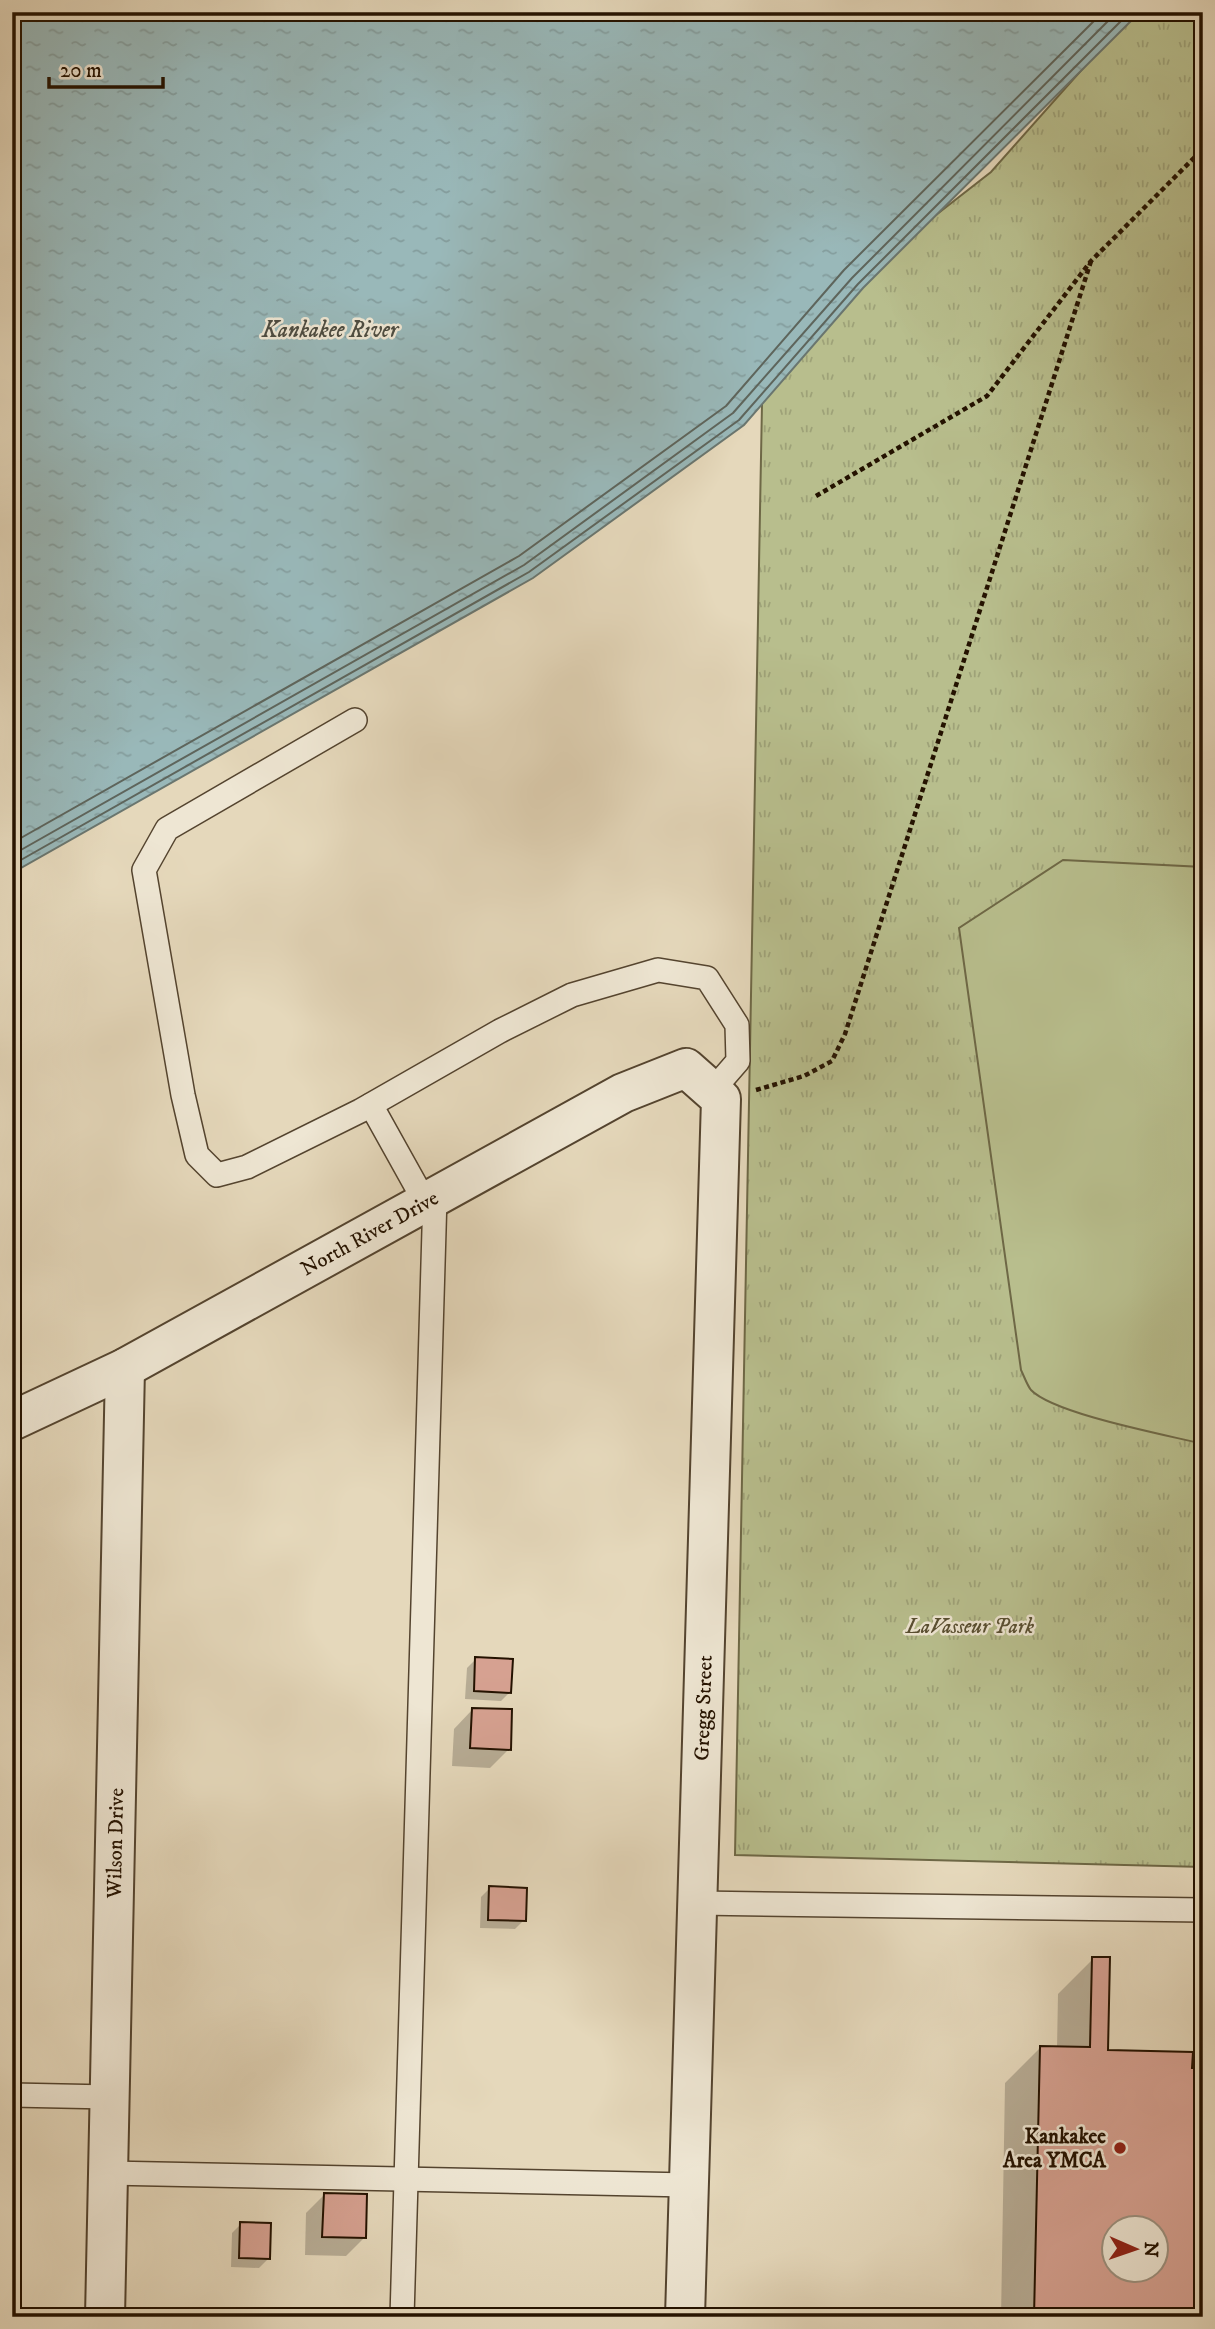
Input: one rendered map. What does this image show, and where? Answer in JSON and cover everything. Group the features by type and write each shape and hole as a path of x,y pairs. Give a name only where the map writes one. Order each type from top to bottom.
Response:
{"street":[{"name":"North River Drive","path":"12,1421 125,1368 623,1093 686,1068 717,1095"},
{"name":"Gregg Street","path":"685,2317 698,1903 717,1095"},
{"name":"Wilson Drive","path":"105,2317 125,1368"}],"lane":[{"path":"355,720 167,829 144,870 172,1040 197,1155 217,1175 247,1167 371,1105 500,1031 572,995 658,970 707,978 737,1025 738,1061 717,1095"},
{"path":"371,1105 430,1199 402,2317"},
{"path":"698,1903 1203,1910"},
{"path":"12,2095 110,2097"},
{"path":"108,2173 689,2185"}],"path":[{"path":"816,496 986,396 1090,261 1203,149"},
{"path":"717,1095 804,1076 832,1061 845,1034 1090,261"}],"green space":[{"name":"LaVasseur Park","path":"1133,12 1203,12 1203,1867 735,1855 763,350 991,172"},
{"path":"1063,860 1203,867 1203,1444 1112,1423 1063,1407 1031,1390 1021,1370 959,928"}],"water":[{"name":"Kankakee River","path":"28,12 1140,12 863,288 744,425 533,578 12,873 12,21"}],"building":[{"path":"475,1657 513,1659 511,1693 474,1691"},
{"path":"472,1708 512,1709 511,1750 470,1748"},
{"path":"489,1886 527,1888 526,1921 488,1920"},
{"name":"Kankakee Area YMCA","path":"1092,1957 1110,1957 1108,2050 1193,2052 1192,2068 1203,2068 1203,2317 1034,2317 1040,2046 1090,2047"},
{"path":"324,2193 367,2194 366,2238 322,2237"},
{"path":"240,2222 271,2223 270,2259 239,2258"}],"place":[{"name":"Kankakee Area YMCA","path":"1120,2148"}]}
